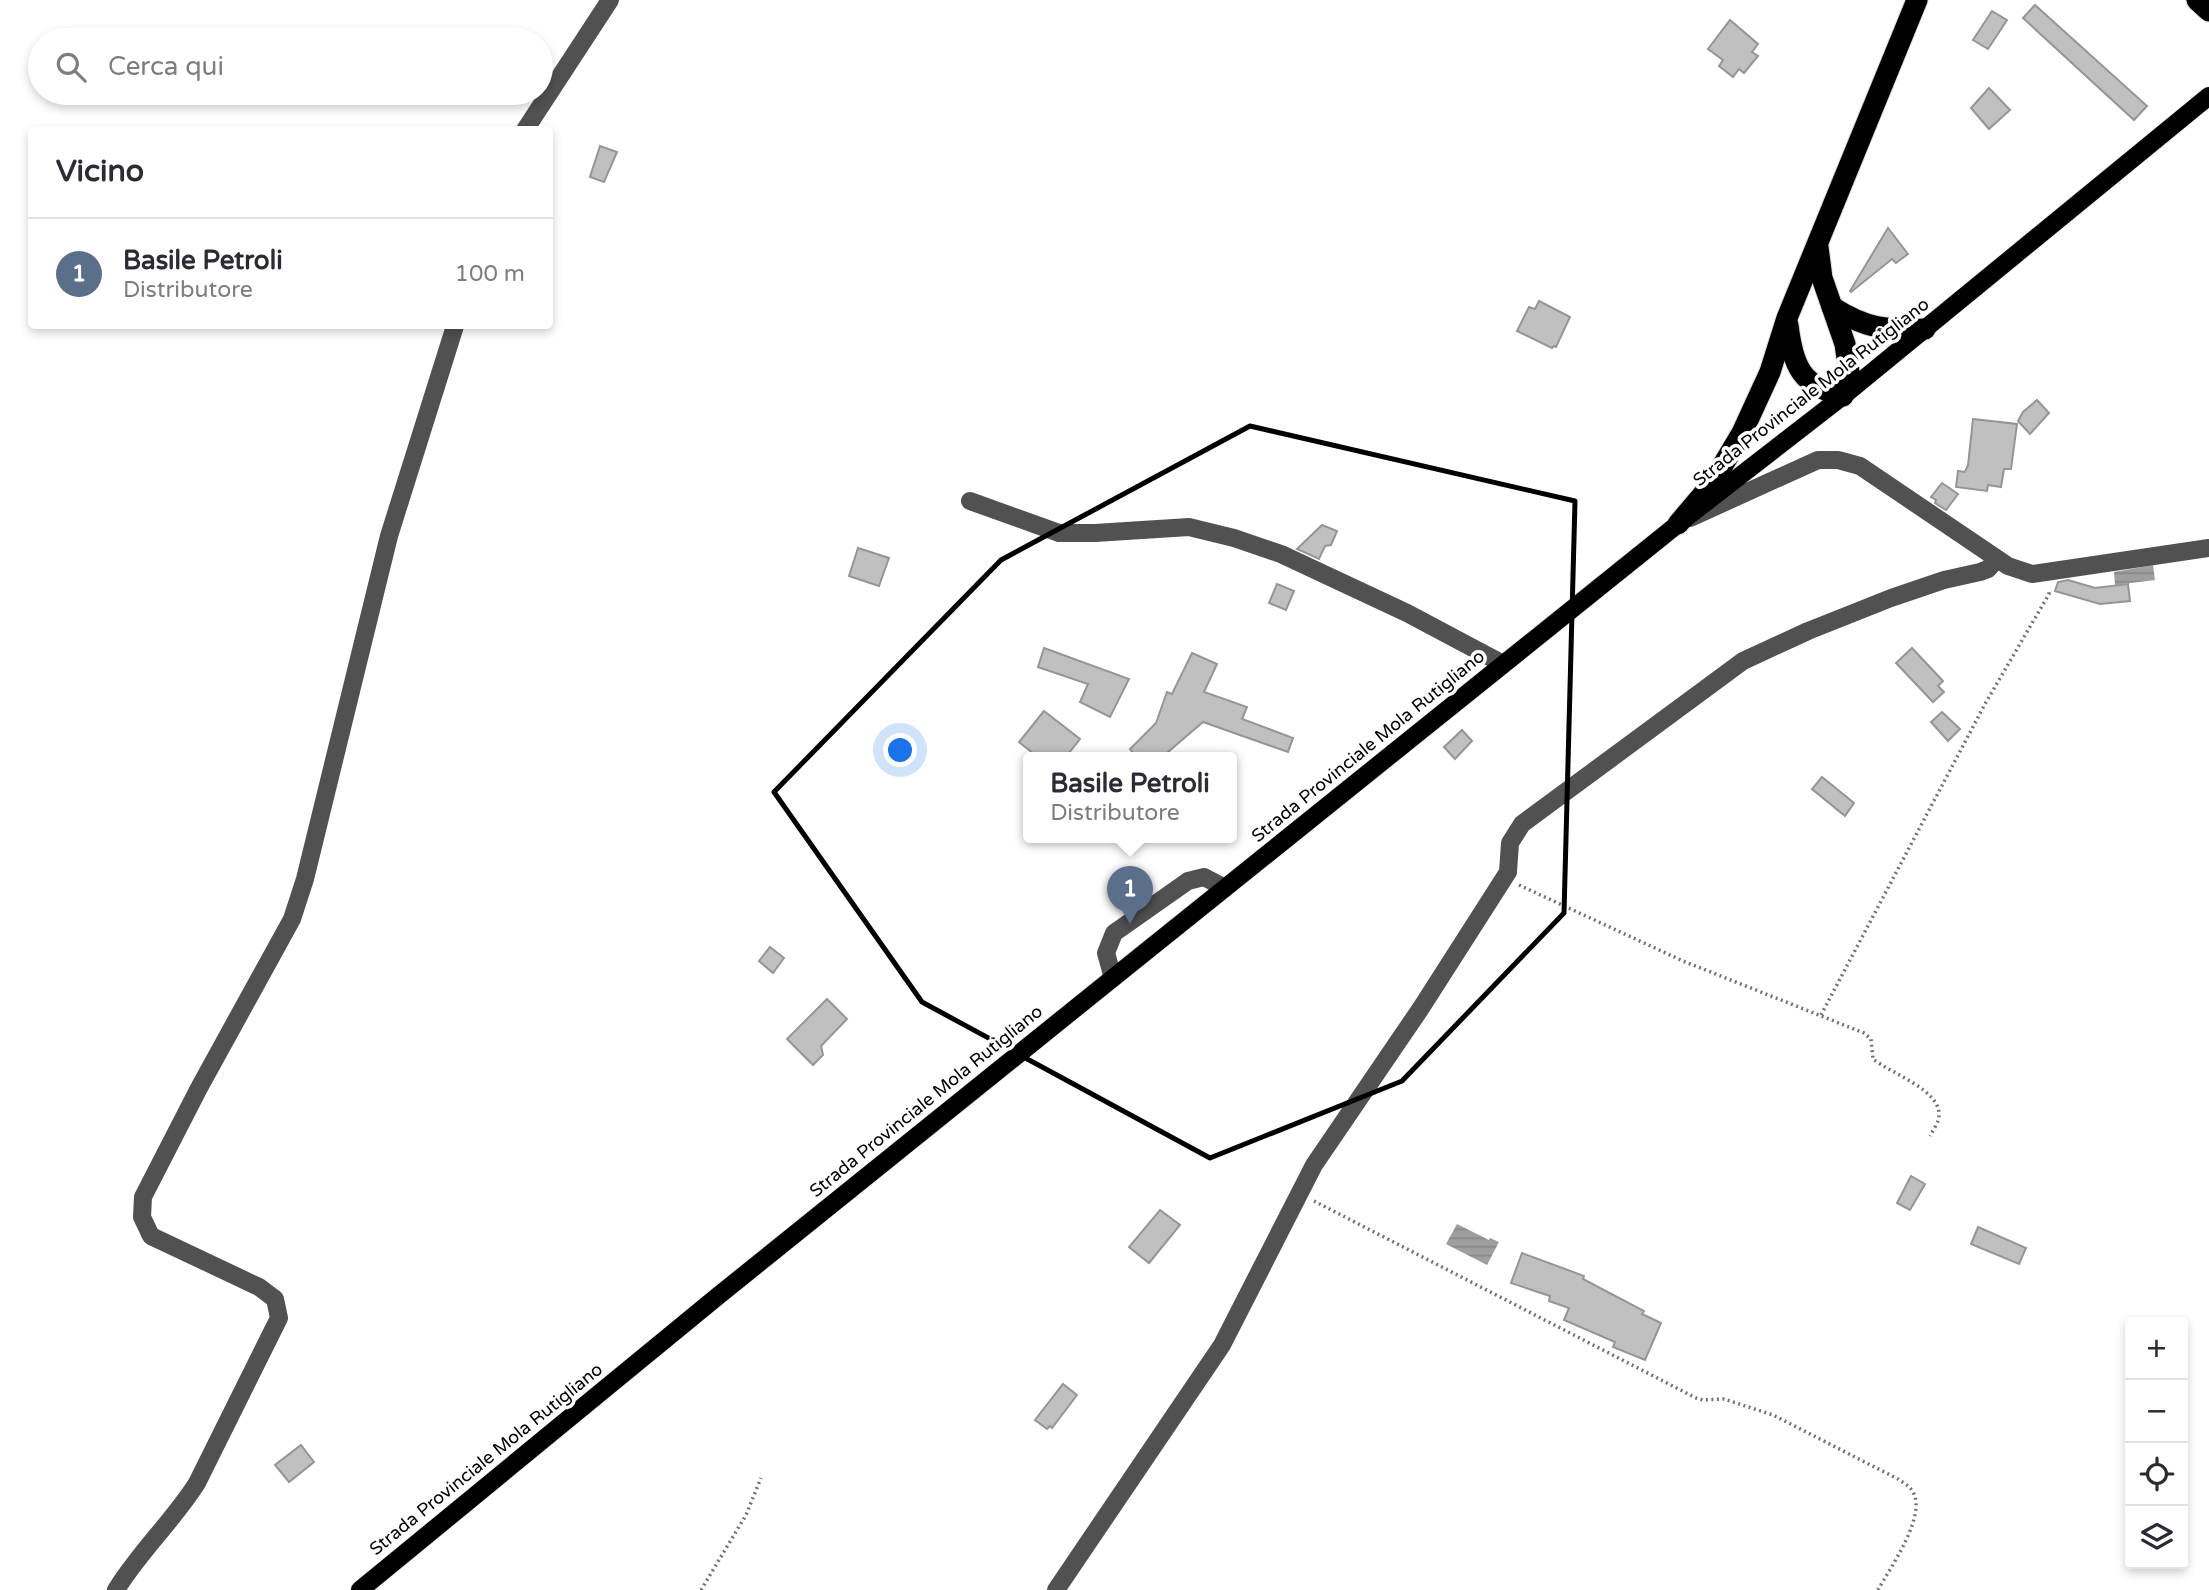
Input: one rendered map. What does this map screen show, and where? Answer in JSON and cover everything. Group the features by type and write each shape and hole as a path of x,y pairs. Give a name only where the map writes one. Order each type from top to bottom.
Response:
{"highway":[{"path":"1678,524 1711,485 1742,433 1770,372 1787,318 1917,0"},
{"path":"1787,318 1791,352 1805,380 1825,392 1843,397 1849,372 1848,362 1845,344 1822,278 1818,245"},
{"path":"1832,307 1868,326 1889,330 1925,329"}],"main road":[{"name":"Strada Provinciale Mola Rutigliano","path":"360,1590 718,1296 1503,664 1843,397 2209,96"}],"street":[{"path":"553,87 610,0"},
{"path":"528,126 541,105"},
{"path":"116,1590 154,1536 181,1507 197,1483 279,1318 275,1299 260,1287 151,1236 142,1217 143,1197 199,1088 292,919 305,879 389,536 454,329"},
{"path":"1678,524 1818,460 1838,460 1860,466 2008,566 2032,575 2209,548"},
{"path":"970,501 1059,533 1189,527 1234,538 1281,554 1407,613 1503,664"},
{"path":"1056,1590 1222,1345 1300,1193 1336,1131 1421,1008 1508,872 1510,843 1522,824 1743,661 1808,631 1891,598 1988,569 1997,559"},
{"path":"1113,978 1106,953 1114,933 1188,881 1203,877 1225,888"}],"path":[{"path":"1821,1015 1985,704 2049,594 2050,572"},
{"path":"1504,878 1683,961 1864,1033 1871,1039 1873,1059 1929,1093 1937,1102 1940,1118 1930,1136"},
{"path":"1300,1193 1696,1398 1724,1399 1773,1415 1898,1479 1912,1489 1917,1503 1914,1522 1878,1590"},
{"path":"701,1590 746,1515 761,1478"}],"highlighted area":[{"path":"1250,426 1575,501 1564,913 1402,1081 1210,1158 922,1002 774,792 1001,560"}],"shaded area":[{"path":"2153,565 2155,580 2115,585 2114,572"},
{"path":"1457,1224 1489,1240 1490,1238 1499,1242 1487,1265 1446,1244"}],"building":[{"path":"2035,5 2147,106 2134,120 2023,18"},
{"path":"1992,11 2007,20 1988,49 1973,40"},
{"path":"1730,20 1758,44 1752,52 1758,56 1744,73 1739,69 1733,77 1719,66 1723,60 1708,49"},
{"path":"1989,88 2010,110 1989,129 1971,108"},
{"path":"600,146 617,152 604,182 590,177"},
{"path":"1888,228 1908,254 1896,263 1892,259 1851,292 1850,291"},
{"path":"1539,301 1570,317 1556,347 1552,348 1517,331 1529,307 1535,309"},
{"path":"2037,400 2049,413 2030,434 2018,421 2023,412"},
{"path":"1973,419 2017,424 2011,469 2004,469 2001,487 1988,485 1987,491 1956,487 1958,471 1965,472 1968,465"},
{"path":"1942,483 1958,494 1946,510 1931,497"},
{"path":"1322,525 1337,531 1331,545 1325,546 1319,559 1297,549"},
{"path":"858,548 889,558 879,586 849,576"},
{"path":"2068,580 2095,588 2128,584 2130,601 2100,604 2055,591 2058,582"},
{"path":"1277,584 1294,591 1286,610 1269,603"},
{"path":"1044,648 1129,679 1110,717 1080,702 1088,684 1038,667"},
{"path":"1912,648 1943,681 1938,686 1944,692 1933,702 1896,663"},
{"path":"1192,653 1217,664 1204,692 1247,707 1242,719 1293,738 1288,752 1203,722 1168,752 1132,752 1130,749 1156,723 1167,692 1172,694"},
{"path":"1044,711 1080,739 1070,752 1032,752 1019,742"},
{"path":"1942,712 1960,729 1948,741 1931,722"},
{"path":"1462,730 1472,741 1455,759 1444,747"},
{"path":"1822,777 1854,803 1845,816 1812,789"},
{"path":"770,947 784,958 773,973 759,961"},
{"path":"827,999 847,1019 821,1046 823,1055 813,1065 787,1039"},
{"path":"1911,1176 1925,1184 1910,1210 1897,1203"},
{"path":"1160,1210 1180,1225 1149,1263 1129,1247"},
{"path":"1978,1227 2026,1248 2019,1264 1971,1244"},
{"path":"1522,1253 1584,1276 1583,1279 1661,1323 1645,1360 1613,1347 1615,1342 1564,1320 1569,1308 1549,1301 1550,1296 1511,1283"},
{"path":"1063,1384 1077,1395 1052,1428 1050,1426 1047,1429 1035,1420"},
{"path":"301,1445 314,1462 289,1482 275,1465"}],"place":[{"name":"Basile Petroli","path":"1130,924"}]}
